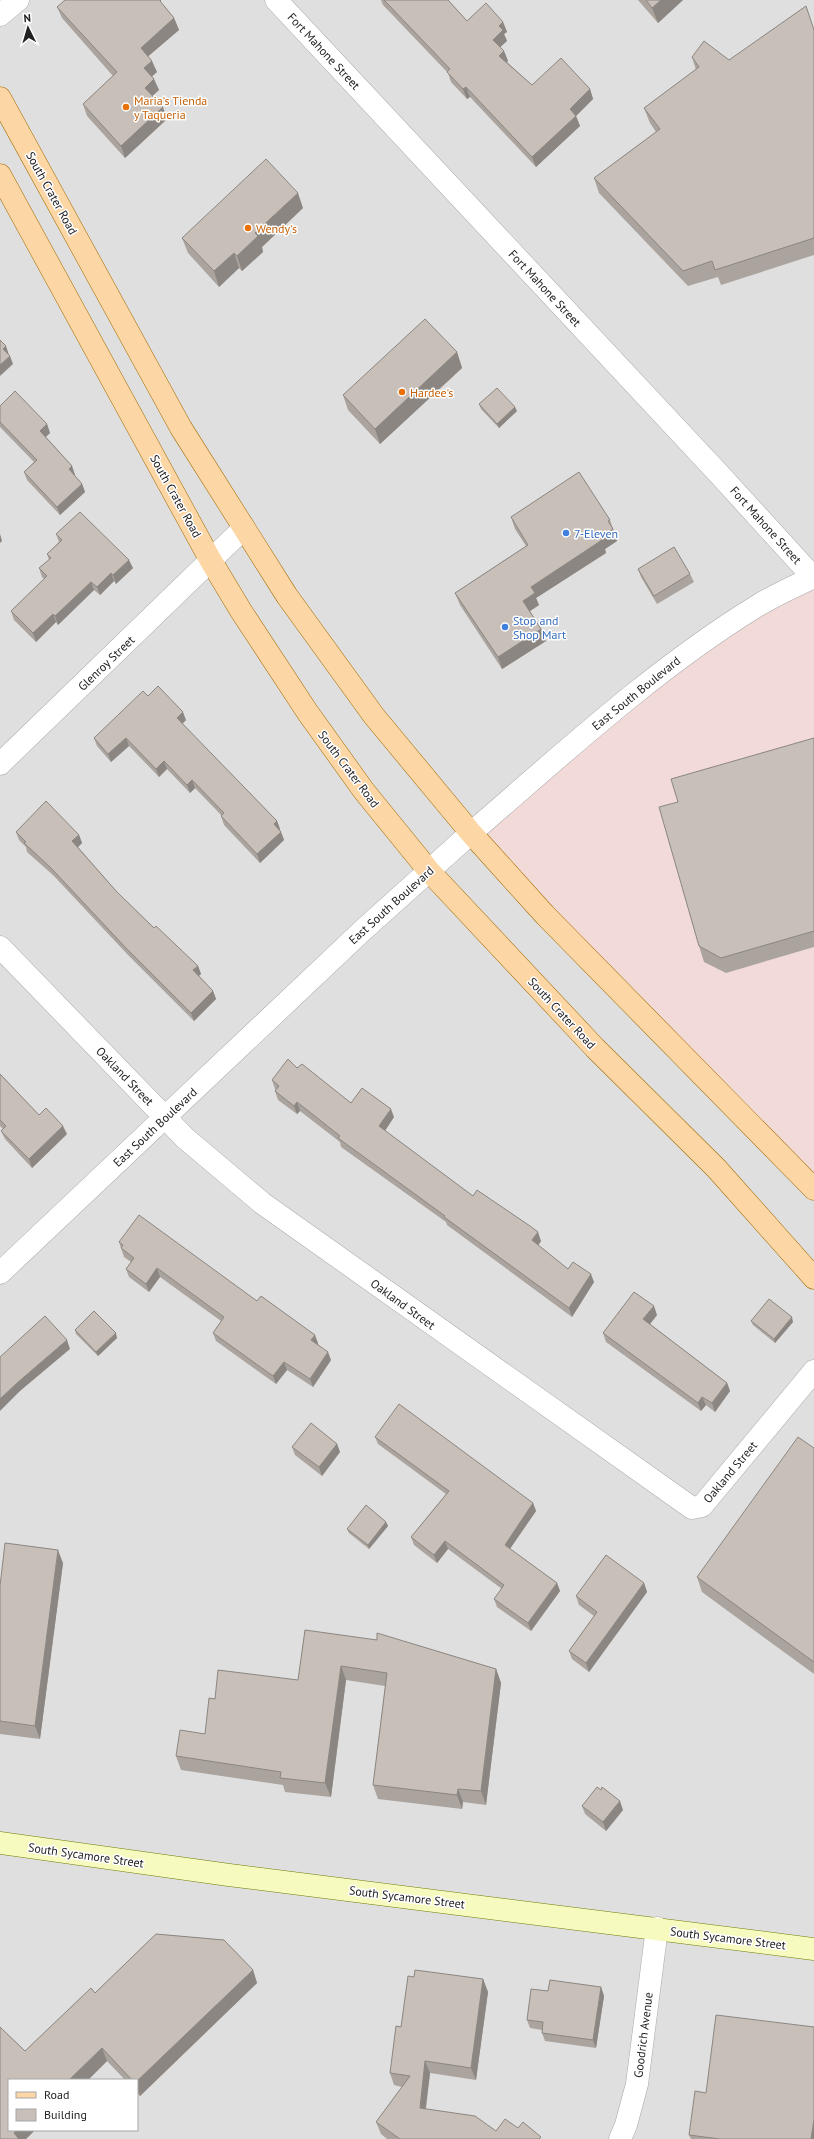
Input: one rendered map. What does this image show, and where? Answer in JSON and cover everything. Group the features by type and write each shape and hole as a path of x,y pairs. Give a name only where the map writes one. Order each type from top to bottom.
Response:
{"main road":[{"name":"South Crater Road","path":"0,98 180,428 287,596 374,716 471,833 545,915 814,1189"},
{"name":"South Crater Road","path":"0,175 211,561 308,713 364,791 429,871 595,1048 716,1168 814,1278"},
{"name":"South Sycamore Street","path":"0,1843 236,1876 814,1949"}],"street":[{"path":"0,15 18,0"},
{"name":"Fort Mahone Street","path":"276,0 814,577"},
{"name":"Glenroy Street","path":"0,764 244,528"},
{"name":"East South Boulevard","path":"0,1273 362,931 471,833 604,718 703,641 759,604 814,577"},
{"name":"Oakland Street","path":"0,947 185,1138 262,1203 692,1508 702,1506 814,1371"},
{"name":"Goodrich Avenue","path":"620,2139 626,2125 637,2084 657,1928"}],"shaded area":[{"path":"0,0 814,0 814,2139 0,2139"},
{"path":"814,577 814,1182 471,833 703,641"}],"building":[{"path":"65,0 161,0 160,1 174,18 141,48 152,61 144,68 154,79 145,88 163,107 121,146 83,104 117,72 57,7"},
{"path":"384,0 448,0 467,21 486,3 503,22 499,26 503,30 493,40 504,51 499,56 532,85 561,58 590,89 570,109 576,116 532,157 466,87 463,89 447,72 450,69"},
{"path":"646,0 661,0 652,8"},
{"path":"806,6 814,30 814,238 715,270 712,261 683,271 594,178 660,129 644,108 699,67 692,57 704,41 729,60"},
{"name":"Wendy's","path":"266,159 298,193 255,233 258,236 237,256 234,253 214,271 182,238"},
{"name":"Hardee's","path":"425,319 457,352 375,429 343,395"},
{"path":"0,340 6,346 3,349 10,356 0,365"},
{"path":"497,388 515,407 497,424 479,404"},
{"path":"15,391 47,424 40,431 72,466 69,469 82,484 57,507 24,472 37,460 0,422 0,406"},
{"path":"579,472 610,520 608,521 613,529 600,537 602,540 531,587 535,593 523,601 541,629 498,657 455,593 528,545 511,517"},
{"path":"80,512 129,560 113,575 111,573 97,587 91,582 55,616 53,614 33,633 11,611 47,576 39,568 51,558 47,554 62,540 56,534"},
{"path":"674,547 690,574 654,596 638,569"},
{"path":"158,686 183,712 177,718 277,821 274,824 281,832 257,854 221,816 224,813 192,780 187,785 164,761 156,769 126,738 108,754 94,738 143,691 148,696"},
{"path":"814,738 814,931 721,958 699,946 659,807 678,802 671,779"},
{"path":"46,801 79,835 72,841 117,892 154,928 156,926 198,966 193,970 213,991 191,1013 125,947 51,868 24,843 26,842 16,832"},
{"path":"288,1059 297,1068 302,1064 351,1103 362,1088 391,1109 379,1126 473,1196 477,1190 538,1232 532,1240 568,1269 573,1262 591,1274 569,1308 338,1138 340,1136 297,1102 294,1106 275,1091 279,1086 272,1080"},
{"path":"0,1074 39,1115 46,1108 63,1126 29,1159 1,1131 6,1126 0,1120"},
{"path":"139,1215 257,1301 261,1296 315,1335 311,1340 328,1352 310,1379 284,1362 273,1376 213,1333 224,1317 157,1268 146,1284 126,1269 134,1258 121,1248 123,1245 119,1242"},
{"path":"634,1292 654,1306 643,1319 727,1383 712,1403 702,1397 698,1403 603,1333"},
{"path":"769,1299 792,1317 774,1339 751,1321"},
{"path":"94,1311 116,1333 96,1352 75,1330"},
{"path":"45,1316 67,1340 0,1399 0,1357"},
{"path":"399,1404 533,1503 505,1545 557,1583 528,1623 494,1599 504,1585 445,1541 434,1555 411,1537 449,1491 375,1437"},
{"path":"311,1423 337,1444 319,1467 292,1447"},
{"path":"798,1437 814,1448 814,1662 697,1577"},
{"path":"366,1505 386,1522 368,1545 347,1529"},
{"path":"5,1543 58,1550 35,1726 0,1721 0,1586"},
{"path":"606,1555 644,1583 586,1663 569,1651 597,1612 576,1596"},
{"path":"305,1630 377,1640 377,1633 496,1669 481,1791 458,1789 457,1795 373,1785 387,1673 341,1666 325,1783 280,1778 281,1772 176,1756 180,1730 205,1734 209,1698 215,1699 218,1670 298,1680"},
{"path":"597,1787 601,1790 602,1787 620,1801 603,1822 582,1806"},
{"path":"156,1934 224,1940 253,1970 138,2080 131,2079 102,2048 70,2079 8,2079 8,2131 16,2131 14,2133 19,2139 0,2139 0,2027 25,2051 91,1988 95,1993"},
{"path":"415,1970 483,1979 471,2068 425,2061 420,2108 475,2116 496,2131 505,2119 518,2128 523,2122 541,2137 539,2139 400,2139 376,2122 410,2076 390,2073 396,2026 401,2027 408,1976 414,1977"},
{"path":"550,1980 601,1987 593,2040 542,2033 543,2022 527,2020 531,1989 548,1991"},
{"path":"716,2015 814,2027 814,2119 811,2139 720,2139 689,2135 695,2091 706,2093"}],"place":[{"name":"Maria's Tienda y Taqueria","path":"126,107"},
{"name":"Wendy's","path":"248,228"},
{"name":"Hardee's","path":"402,392"},
{"name":"7-Eleven","path":"566,533"},
{"name":"Stop and Shop Mart","path":"505,627"}]}
